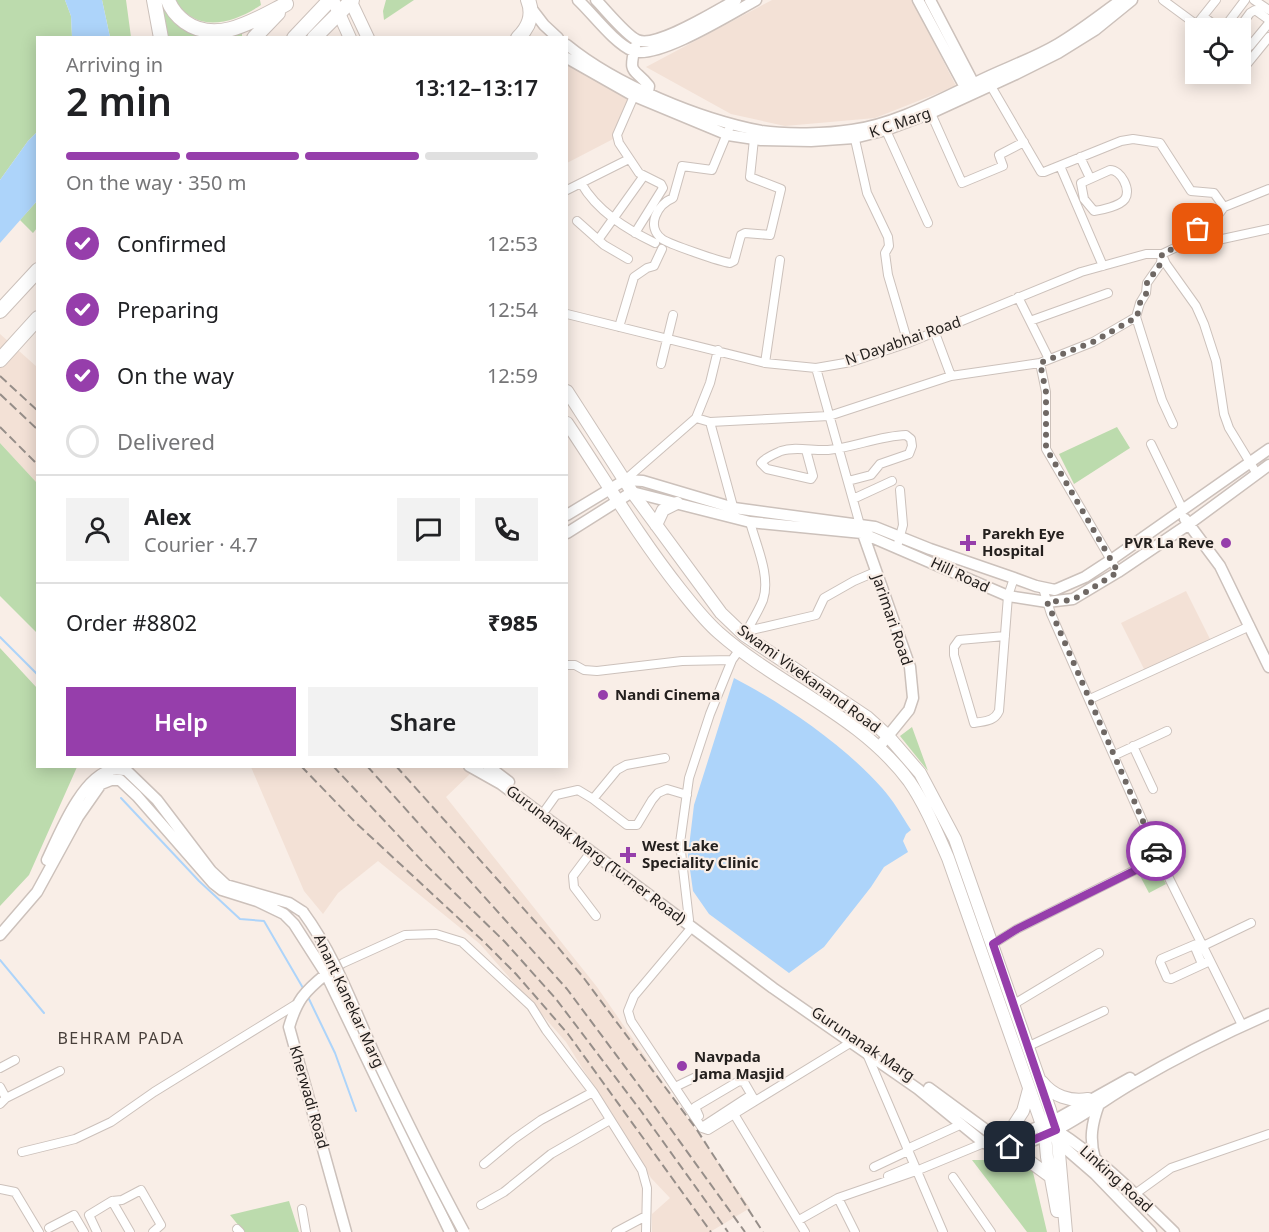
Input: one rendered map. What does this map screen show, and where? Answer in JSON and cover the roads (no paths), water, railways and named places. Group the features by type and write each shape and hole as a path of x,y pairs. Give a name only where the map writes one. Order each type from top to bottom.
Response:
{"highway":[{"path":"154,0 161,36"},
{"path":"168,0 177,16 192,27 208,32 227,30 246,24 288,2"},
{"path":"296,36 331,0"},
{"path":"316,36 354,0"},
{"path":"256,36 288,2"},
{"path":"520,36 531,19 530,4"},
{"path":"0,311 36,272"},
{"path":"0,360 36,320"}],"main road":[{"path":"331,0 349,36"},
{"path":"354,0 367,36"},
{"path":"579,0 618,40 634,52 650,51 672,45 756,0"},
{"path":"596,0 637,40 648,41 670,35 736,0"},
{"path":"918,0 939,27"},
{"path":"930,0 939,27 971,90"},
{"name":"K C Marg","path":"988,82 1057,45 1121,0"},
{"name":"K C Marg","path":"635,92 730,129 759,136 793,133 853,134 929,109 1058,53 1095,30 1132,0"},
{"path":"530,4 544,25 556,36"},
{"path":"637,40 632,68 648,84 647,97"},
{"path":"568,46 635,92"},
{"path":"568,58 635,92"},
{"name":"Swami Vivekanand Road","path":"568,393 632,492 721,613 867,717 888,736 920,773 955,839 1029,1046 1051,1131 1066,1232"},
{"path":"570,428 588,423"},
{"name":"Swami Vivekanand Road","path":"570,428 658,561 705,620 719,634 843,719 879,747 909,782 948,858 1029,1087 1051,1131 1051,1177 1061,1232"},
{"name":"Hill Road","path":"632,492 734,513 861,529 1014,579 1055,590 1085,577 1111,560 1269,449"},
{"name":"Hill Road","path":"899,542 1008,596 1047,602 1073,600 1189,524 1269,465"},
{"path":"568,514 625,480"},
{"name":"Hill Road","path":"625,480 643,482 734,513 750,522 861,529"},
{"path":"568,532 632,492"},
{"path":"656,525 663,510 677,503"},
{"path":"1181,511 1220,566 1269,667"},
{"name":"Jarimari Road","path":"861,529 910,667 913,698 909,710 879,747"},
{"name":"Gurunanak Marg (Turner Road)","path":"473,768 501,784 689,923"},
{"name":"Gurunanak Marg","path":"491,768 689,923 850,1043 918,1089 984,1143"},
{"name":"Anant Kanekar Marg","path":"0,935 32,888 73,808 93,780 112,770 126,770 157,800 211,872 226,885 289,903 303,912 328,952 385,1075 464,1232"},
{"name":"Anant Kanekar Marg","path":"0,926 37,892 78,817 101,784 111,780 120,780 137,795 213,884 236,896 257,901 284,914 289,919 326,974 450,1232"},
{"path":"295,1005 326,974"},
{"name":"Gurunanak Marg","path":"766,980 876,1052 993,1135 1008,1142"},
{"name":"Kherwadi Road","path":"295,1005 289,1027 346,1232"},
{"path":"984,1143 996,1147 1051,1131 1094,1102 1269,1007"},
{"path":"1241,1023 1269,1014"},
{"path":"1038,1076 1054,1094 1079,1101 1094,1102"},
{"path":"1008,1142 1023,1111 1029,1087"},
{"path":"1094,1102 1091,1145 1096,1159"},
{"name":"Linking Road","path":"1051,1131 1076,1143 1096,1159 1174,1232"},
{"name":"Linking Road","path":"1051,1131 1151,1232"},
{"path":"1008,1142 1051,1177"}],"street":[{"path":"1163,0 1186,18"},
{"path":"1206,18 1203,16 1216,0"},
{"path":"1232,18 1245,0"},
{"path":"1254,0 1269,10"},
{"path":"1246,18 1255,10 1269,21 1263,39 1251,58"},
{"path":"988,82 1041,172 1121,141 1133,139 1160,143 1191,191 1214,193 1224,207"},
{"path":"635,92 617,135 619,143 643,177 661,184 663,188 635,233"},
{"path":"929,109 962,183 1003,166 1000,154 1024,142"},
{"path":"879,127 928,223"},
{"path":"730,129 712,170 682,166 673,198 662,203 654,220 655,228 663,240 728,263 734,261 741,235 745,233 770,235 781,192 778,187 750,177 759,136"},
{"path":"853,134 867,193 888,237 889,246 885,253 888,275 908,343"},
{"path":"1080,157 1090,178"},
{"path":"568,190 629,159"},
{"path":"1060,166 1103,266"},
{"path":"1110,170 1118,171 1126,190 1126,198 1120,203 1097,211 1092,210 1084,200 1080,185 1081,182 1090,178 1110,170"},
{"path":"598,240 643,177"},
{"path":"581,183 592,201 613,219 655,243"},
{"path":"1162,254 1181,245 1218,215 1224,207 1269,189"},
{"path":"577,221 598,240 628,259"},
{"path":"1188,238 1193,242 1204,243 1269,230"},
{"path":"619,327 634,277 647,268 654,267 662,249"},
{"name":"N Dayabhai Road","path":"568,314 765,363 816,368 851,362 908,343 1081,272 1146,254 1162,254"},
{"path":"1162,254 1161,263 1147,283 1146,294 1140,303 1137,317 1162,399 1173,424"},
{"path":"1162,254 1166,264 1196,306 1204,324 1216,362 1224,414 1229,428 1257,474"},
{"path":"765,363 780,260"},
{"path":"1030,321 1108,293"},
{"path":"1018,297 1049,359"},
{"path":"661,364 674,315"},
{"path":"696,418 710,422 829,416 951,376 1040,363 1093,342 1137,317"},
{"path":"935,333 951,376"},
{"path":"625,480 696,418 710,383 718,350"},
{"path":"1040,363 1046,392 1046,448 1118,572"},
{"path":"816,368 861,529"},
{"path":"710,422 734,513"},
{"path":"806,450 813,476 811,478 767,469 761,463 783,450 839,447 888,435 906,435 912,441 909,454 880,464 871,475 848,481"},
{"path":"1151,444 1181,511"},
{"path":"853,499 892,482"},
{"path":"899,542 903,525 900,490"},
{"path":"746,633 763,600 765,591 764,573 750,522"},
{"path":"746,633 816,615 824,598 854,581 875,573"},
{"path":"1005,636 959,640 954,647 954,655 974,723 991,720 997,717 999,711 1005,636 1008,596 1014,579"},
{"path":"1043,588 1047,602 1206,962 1241,1023"},
{"path":"1090,699 1250,626"},
{"path":"709,1127 675,1087 631,1021 628,1011 634,996 689,923 680,843 689,778 710,714 732,660 740,649"},
{"path":"568,665 597,671 682,661 732,660"},
{"path":"1115,755 1167,731"},
{"path":"1133,746 1153,789"},
{"path":"593,799 617,770 626,765 665,758"},
{"path":"546,809 556,795 578,790 627,825 637,825 658,793 667,789 687,795"},
{"path":"591,852 573,876 574,887 596,916"},
{"path":"993,944 1017,929 1160,858"},
{"path":"1206,962 1171,979 1167,978 1160,962 1251,923"},
{"path":"326,974 343,963 405,935 436,934 462,942 531,1006 546,1030 593,1092 642,1170 647,1188 646,1232"},
{"path":"1014,1004 1099,953"},
{"path":"22,1152 75,1139 111,1122 154,1092 295,1005"},
{"path":"1029,1046 1104,1011"},
{"path":"709,1127 753,1098 850,1043"},
{"path":"867,1053 943,1232"},
{"path":"0,1068 15,1060"},
{"path":"0,1087 3,1101 60,1071"},
{"path":"675,1087 702,1074"},
{"path":"709,1127 696,1112 695,1107 740,1081 744,1082 753,1098"},
{"path":"484,1164 541,1120 593,1092"},
{"path":"732,1112 805,1232"},
{"path":"482,1205 504,1192 551,1154 610,1120"},
{"path":"874,1167 962,1124"},
{"path":"1135,1194 1171,1168 1269,1134"},
{"path":"799,1220 875,1181 984,1143"},
{"path":"953,1177 991,1232"},
{"path":"0,1189 15,1192 36,1231"},
{"path":"97,1232 89,1215 112,1201 122,1200 142,1190 161,1225 153,1232"},
{"path":"838,1198 855,1232"},
{"path":"112,1201 130,1232"},
{"path":"302,1209 306,1232"},
{"path":"49,1228 74,1215 84,1232"},
{"path":"616,1232 646,1216"}],"water":[{"path":"65,0 102,0 110,36 72,36 71,16"},
{"path":"36,133 36,202 0,243 0,180"},
{"path":"734,678 793,713 850,757 886,793 911,830 903,841 908,852 884,867 824,947 789,973 709,914 693,891 688,855 694,805"}],"waterway":[{"path":"0,637 36,673"},
{"path":"121,798 199,881 240,919 264,921 303,988"},
{"path":"0,960 44,1013"},
{"path":"308,997 335,1053 356,1111"}],"railway":[{"path":"0,376 36,409"},
{"path":"0,394 36,428"},
{"path":"0,427 36,463"},
{"path":"303,768 356,823 516,974 568,1034 711,1232"},
{"path":"335,768 424,863 505,942 556,999 641,1111 728,1232"},
{"path":"369,768 567,989 745,1232"},
{"path":"398,768 583,977 697,1130 763,1232"}],"place":[{"name":"Parekh Eye Hospital","path":"968,543"},
{"name":"PVR La Reve","path":"1226,543"},
{"name":"Nandi Cinema","path":"603,695"},
{"name":"West Lake Speciality Clinic","path":"628,855"},
{"name":"Navpada Jama Masjid","path":"682,1066"}],"district":[{"name":"BEHRAM PADA","path":"121,1038"}]}
